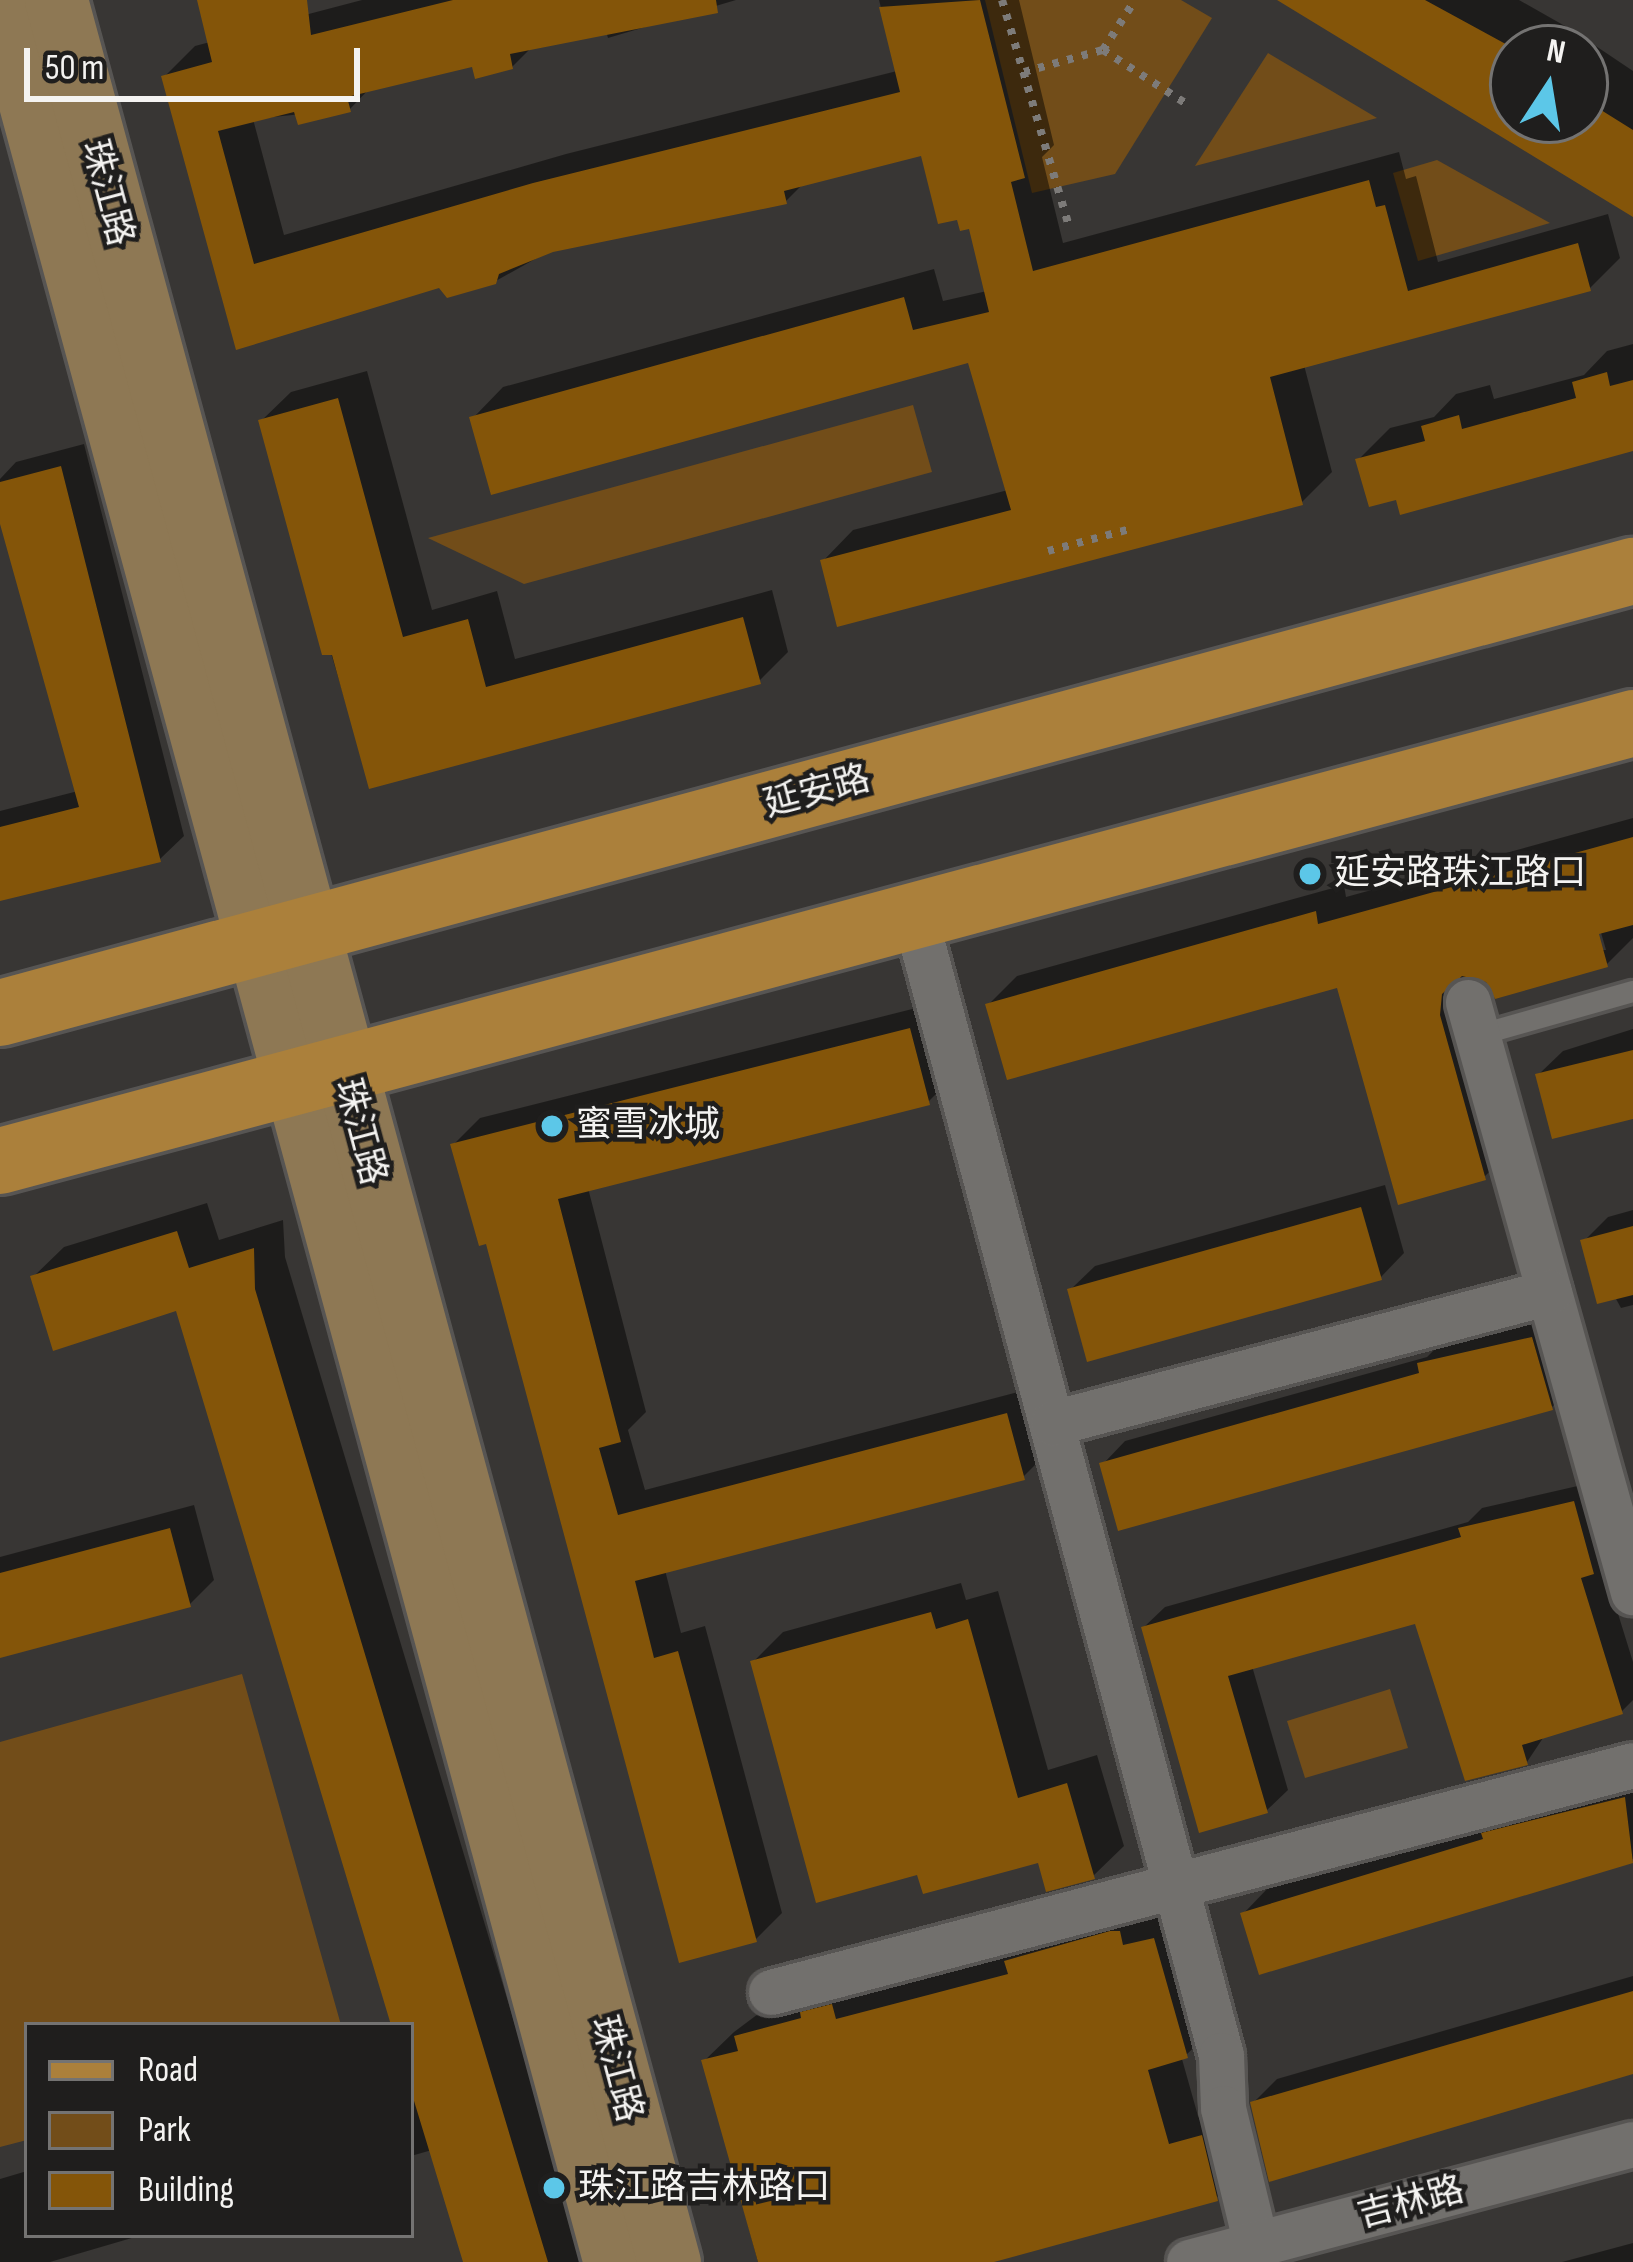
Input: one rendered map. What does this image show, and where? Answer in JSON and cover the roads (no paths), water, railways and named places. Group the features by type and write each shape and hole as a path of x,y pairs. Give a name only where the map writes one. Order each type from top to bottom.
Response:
{"main road":[{"name":"珠江路","path":"2,0 669,2262"},
{"name":"珠江路","path":"56,0 278,939"},
{"name":"延安路","path":"0,1013 1633,571"},
{"path":"0,1161 1633,723"},
{"name":"珠江路","path":"316,1074 614,2262"}],"street":[{"path":"915,917 1221,2055 1223,2108 1256,2244"},
{"path":"1472,1018 1633,1592"},
{"path":"1053,1423 1549,1292"},
{"path":"771,1992 1633,1765"},
{"name":"吉林路","path":"1189,2262 1633,2144"}],"lane":[{"path":"1472,1018 1633,991"}],"place":[{"name":"延安路珠江路口","path":"1310,874"},
{"name":"蜜雪冰城","path":"552,1126"},
{"name":"珠江路吉林路口","path":"554,2188"}]}
